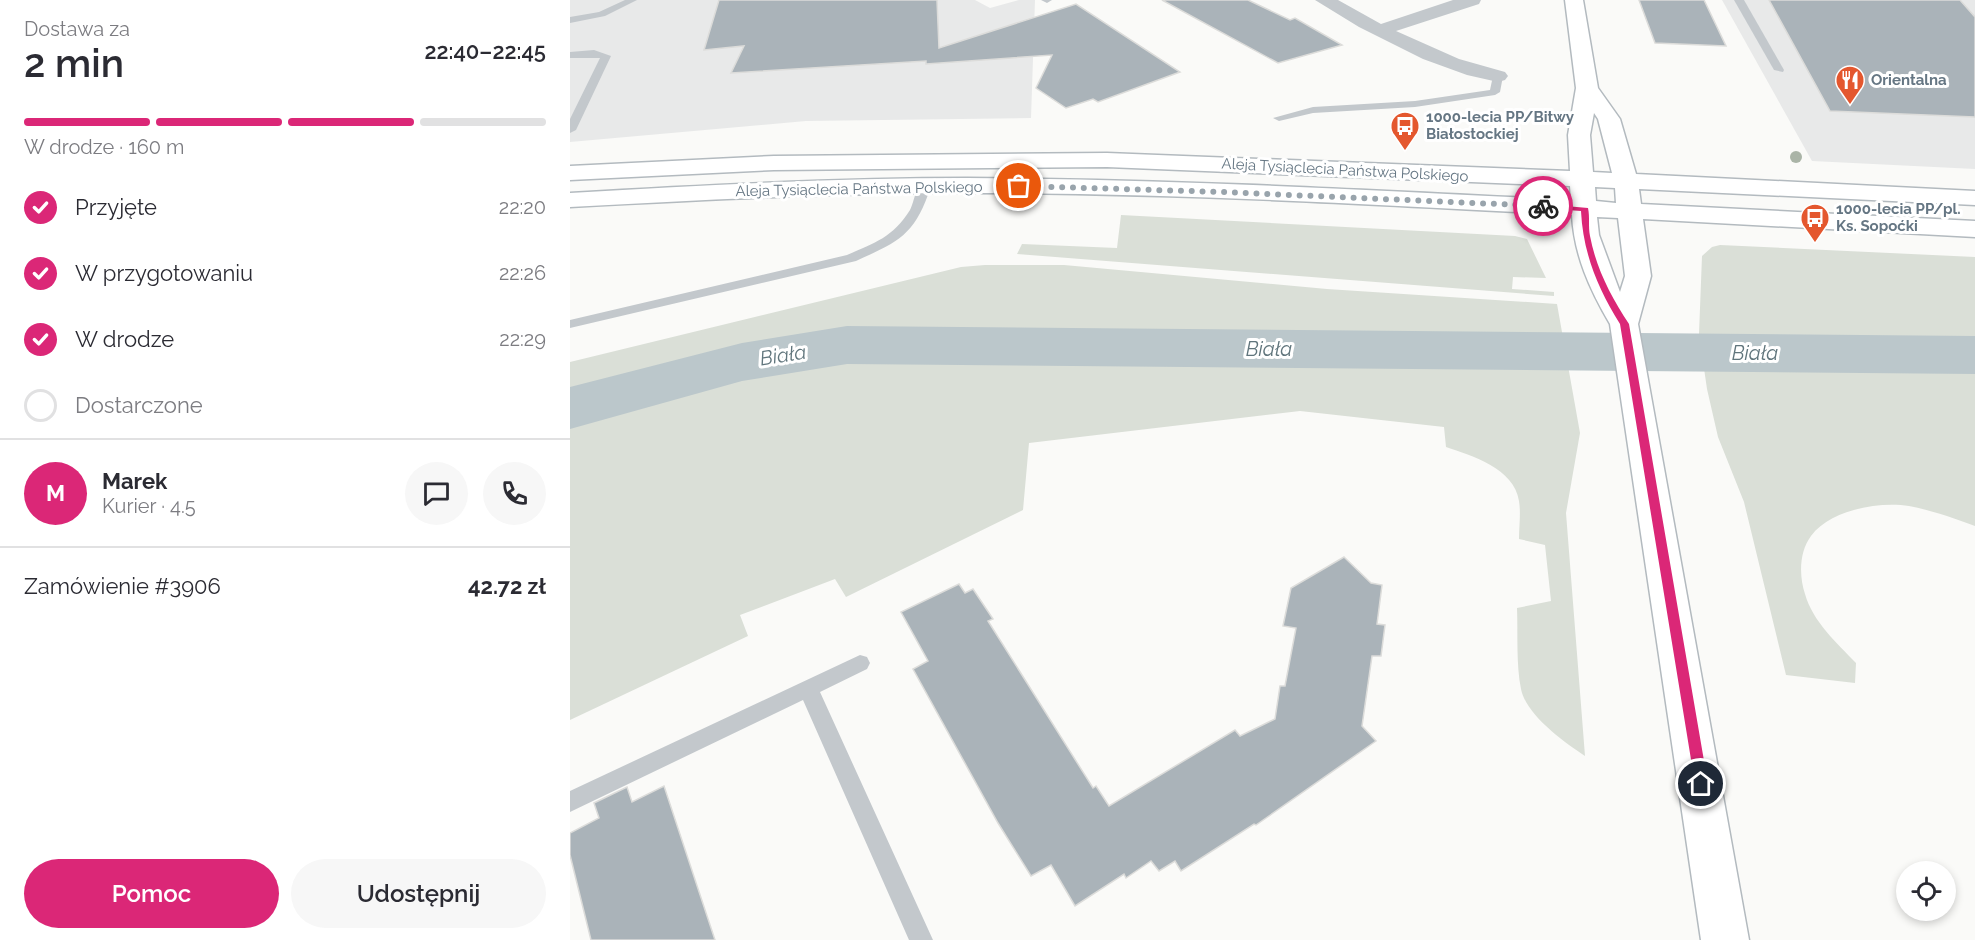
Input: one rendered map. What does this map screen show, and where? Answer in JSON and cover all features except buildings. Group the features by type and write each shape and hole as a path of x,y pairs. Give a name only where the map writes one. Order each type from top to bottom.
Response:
{"main road":[{"path":"1574,0 1587,88 1580,135 1586,235 1597,272 1625,328 1725,940"},
{"path":"1587,88 1609,119 1626,182 1638,276 1625,328"},
{"name":"Aleja Tysiąclecia Państwa Polskiego","path":"570,173 892,160 1107,160 1583,179 1967,198"},
{"path":"1286,194 1304,188 1314,178 1300,167"},
{"name":"Aleja Tysiąclecia Państwa Polskiego","path":"570,200 925,186 1019,186 1286,194 1973,229"},
{"path":"1967,198 1949,201 1941,210 1956,224 1973,229"}],"street":[{"path":"1324,0 1443,62 1469,71 1498,76"},
{"path":"1378,29 1472,0"}],"lane":[{"path":"570,20 620,8 632,0"},
{"path":"1739,0 1779,70"},
{"path":"570,55 594,53 606,56 570,130"},
{"path":"1279,118 1313,110 1414,104 1495,92 1498,76"},
{"path":"570,100 586,99"},
{"path":"570,324 851,258 894,239 917,209 925,186"},
{"path":"570,802 860,663"},
{"path":"808,688 921,940"}],"shaded area":[{"path":"570,0 975,0 990,8 1019,0 1035,0 1031,118 806,121 570,142"},
{"path":"1722,0 1975,0 1975,169 1812,161"},
{"path":"1121,215 1515,236 1527,239 1546,278 1513,277 1512,289 1554,292 1554,296 1017,254 1022,244 1117,248"},
{"path":"1720,245 1975,257 1975,526 1909,506 1870,506 1842,514 1819,527 1804,549 1801,564 1805,594 1826,632 1856,663 1855,683 1786,675 1744,502 1718,437 1707,389 1699,334 1702,256 1712,247"},
{"path":"1064,265 1327,289 1557,304 1580,433 1566,513 1585,756 1557,736 1538,718 1524,699 1521,689 1517,608 1551,601 1545,545 1519,539 1519,501 1509,480 1501,472 1479,459 1446,447 1444,427 1300,411 1029,443 1023,510 846,597 835,579 740,615 748,636 570,720 570,362 961,267"}],"waterway":[{"name":"Biała","path":"570,408 742,362 847,345 1975,355"}],"way so far":[{"path":"1019,186 1179,190 1543,206"}],"place":[{"name":"Orientalna","path":"1850,106"},
{"name":"1000-lecia PP/Bitwy Białostockiej","path":"1405,152"},
{"name":"1000-lecia PP/pl. Ks. Sopoćki","path":"1815,244"}],"route":[{"path":"1543,206 1585,209 1586,235 1597,272 1610,301 1624,324 1701,784"}]}
